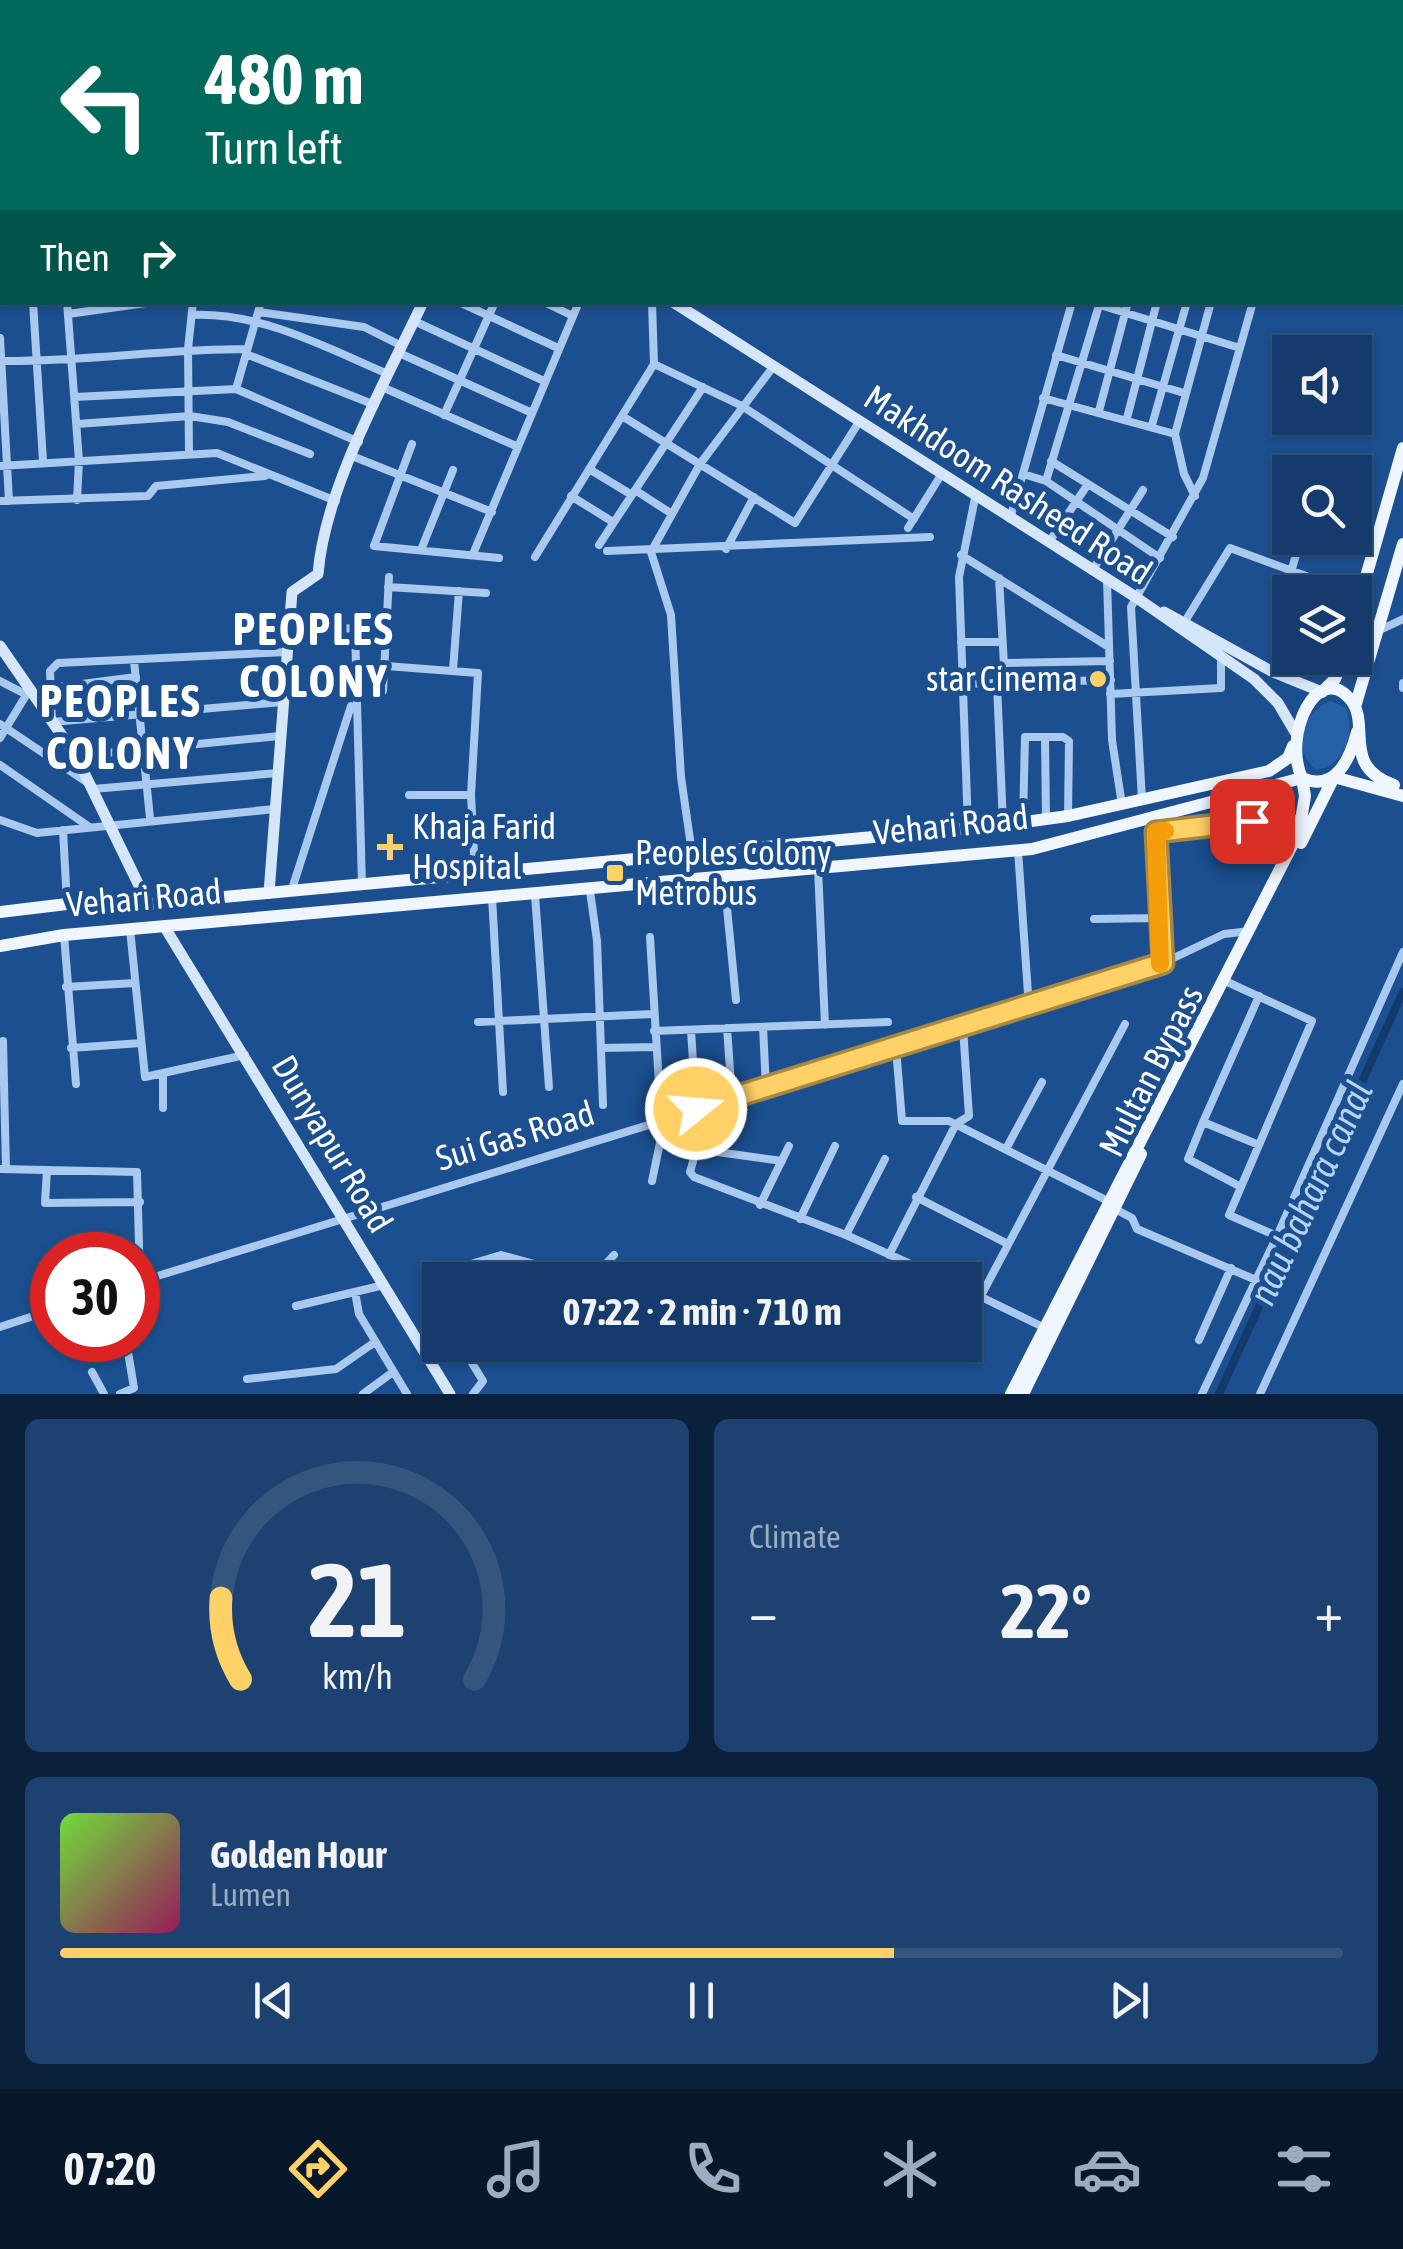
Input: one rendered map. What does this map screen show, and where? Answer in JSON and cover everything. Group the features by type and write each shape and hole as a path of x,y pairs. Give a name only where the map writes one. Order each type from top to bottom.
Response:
{"main road":[{"path":"1366,575 1403,448"},
{"path":"1403,544 1399,572 1355,707 1356,732 1368,766 1385,782 1403,788"},
{"path":"1227,982 1303,818 1302,778 1294,739 1307,706 1337,675"},
{"path":"1322,692 1342,692 1355,707"},
{"path":"1302,778 1323,782 1334,777 1348,758 1356,732"},
{"name":"Vehari Road","path":"0,912 67,904 148,904 291,892 1003,825 1122,805 1268,771 1288,758 1294,739"},
{"path":"1334,777 1403,796"},
{"name":"Multan Bypass","path":"1023,1394 1111,1205 1334,777"},
{"name":"Vehari Road","path":"0,946 64,935 1018,850 1302,778"},
{"path":"1011,1394 1111,1205"}],"street":[{"path":"32,305 43,461"},
{"path":"68,305 79,461 77,500"},
{"path":"68,314 132,305"},
{"path":"188,453 188,349 193,305"},
{"path":"230,305 230,314"},
{"path":"269,893 292,592 318,574 321,538 352,456 422,305"},
{"path":"465,305 558,348"},
{"path":"444,415 494,305"},
{"path":"550,305 573,316"},
{"path":"473,554 578,305"},
{"path":"536,557 654,364 652,305"},
{"name":"Makhdoom Rasheed Road","path":"679,305 975,498 1134,596 1267,690 1294,739"},
{"path":"1010,520 1071,305"},
{"path":"1046,481 1100,305"},
{"path":"1127,418 1157,305"},
{"path":"1152,424 1186,305"},
{"path":"1195,496 1184,474 1175,434 1210,305"},
{"path":"1142,800 1134,596 1195,496 1252,305"},
{"path":"1100,411 1127,308 1153,321 1240,348"},
{"path":"192,315 259,312 364,327 459,382 530,412"},
{"path":"236,389 259,312"},
{"path":"259,312 388,374"},
{"path":"414,321 544,381"},
{"path":"0,338 4,501 148,496 156,486 269,476"},
{"path":"1,361 72,363 188,349 247,352 374,405"},
{"path":"1056,355 1184,393"},
{"path":"654,364 742,406 914,518"},
{"path":"692,854 681,777 671,616 652,552 700,464 773,366"},
{"path":"382,387 516,446"},
{"path":"599,544 702,387"},
{"path":"75,397 236,389 360,442"},
{"path":"1043,398 1152,424 1175,434"},
{"path":"77,424 190,416 228,422 310,454"},
{"path":"622,416 795,523 860,422"},
{"path":"412,444 374,546 498,558"},
{"path":"4,466 217,454 336,501"},
{"path":"352,456 492,512"},
{"path":"1051,462 1173,537"},
{"path":"589,468 672,514"},
{"path":"421,550 453,470"},
{"path":"1022,474 1046,481 1160,558"},
{"path":"908,528 941,476"},
{"path":"1048,544 1088,484"},
{"path":"1092,571 1143,490"},
{"path":"572,496 612,522"},
{"path":"726,549 754,497"},
{"path":"968,828 960,642 962,554 975,498"},
{"path":"607,552 930,538"},
{"path":"1184,623 1230,548 1299,575"},
{"path":"962,554 1109,647"},
{"path":"1290,572 1295,555"},
{"path":"999,578 1004,662 1003,825"},
{"path":"1107,580 1110,694 1122,805"},
{"path":"383,691 388,582 486,594"},
{"path":"454,670 459,591"},
{"path":"1134,596 1273,672 1322,692"},
{"path":"1382,629 1403,619"},
{"path":"288,632 387,627"},
{"path":"355,628 362,885"},
{"path":"960,642 1002,642"},
{"path":"0,646 28,694 76,756 148,904"},
{"path":"52,722 52,665 286,652"},
{"path":"1110,694 1220,688 1221,660"},
{"path":"134,661 150,818"},
{"path":"1004,662 1110,661"},
{"path":"386,666 474,670 479,677 471,795 476,873"},
{"path":"51,688 136,676"},
{"path":"0,680 28,694"},
{"path":"962,684 1111,680"},
{"path":"0,738 3,726 28,694"},
{"path":"291,892 354,699"},
{"path":"52,722 282,702"},
{"path":"3,726 91,786 278,773"},
{"path":"76,756 280,736"},
{"path":"1046,737 1046,819"},
{"path":"1023,822 1021,740 1046,737 1068,741 1068,816"},
{"path":"0,765 88,826"},
{"path":"408,795 471,795"},
{"path":"0,820 37,833 109,822 275,809"},
{"path":"1155,815 1163,963"},
{"path":"1156,832 1303,818"},
{"path":"63,830 67,904"},
{"path":"1018,850 1029,1008"},
{"path":"818,868 825,1025"},
{"path":"724,877 736,1000"},
{"path":"590,891 603,1106"},
{"path":"535,894 549,1087"},
{"path":"492,897 503,1092"},
{"path":"1094,920 1160,918"},
{"name":"Dunyapur Road","path":"164,926 346,1217 450,1394"},
{"path":"130,929 145,1077 245,1055"},
{"name":"Sui Gas Road","path":"160,1275 1029,1008 1163,963 1224,934 1250,932"},
{"path":"64,935 76,1084"},
{"path":"650,937 660,1144 652,1181"},
{"path":"1202,1394 1403,952"},
{"path":"1227,982 1312,1021 1229,1215 1277,1236"},
{"path":"66,987 136,983"},
{"path":"1241,1186 1188,1159 1259,996"},
{"path":"478,1022 653,1014"},
{"path":"654,1031 888,1022"},
{"path":"982,1291 1125,1024"},
{"path":"763,1027 766,1088"},
{"path":"727,1028 732,1098"},
{"path":"889,1255 956,1124 970,1111 963,1028"},
{"path":"690,1030 696,1109"},
{"path":"3,1041 3,1169 136,1172 140,1232"},
{"path":"71,1048 141,1044"},
{"path":"601,1048 655,1046"},
{"path":"896,1048 902,1121 956,1124 1048,1167 1132,1218 1138,1229 1256,1280"},
{"path":"163,1075 163,1108"},
{"path":"1006,1149 1042,1082"},
{"path":"1260,1394 1403,1084"},
{"path":"1203,1122 1258,1145"},
{"path":"660,1144 782,1160"},
{"path":"760,1205 789,1146"},
{"path":"800,1219 835,1146"},
{"path":"696,1151 691,1175 760,1205 846,1235 902,1262"},
{"path":"846,1235 885,1159"},
{"path":"47,1170 45,1204 140,1202"},
{"path":"916,1197 1006,1242"},
{"path":"608,1262 614,1255"},
{"path":"473,1262 491,1256 517,1262"},
{"path":"1199,1340 1231,1268"},
{"path":"296,1306 386,1285"},
{"path":"355,1292 359,1314 407,1394"},
{"path":"982,1296 1045,1328"},
{"path":"0,1327 30,1317"},
{"path":"247,1380 336,1369 376,1342"},
{"path":"120,1394 134,1388 130,1362"},
{"path":"471,1362 482,1382 473,1394"},
{"path":"92,1372 104,1394"},
{"path":"366,1393 394,1372"}],"shaded area":[{"path":"1330,701 1346,708 1348,738 1333,763 1315,769 1303,751 1303,731 1313,714"}],"waterway":[{"name":"nau bahara canal","path":"1219,1394 1403,992"}],"slow traffic":[{"path":"1160,964 1163,963 1156,832 1165,831"}],"place":[{"name":"star Cinema","path":"1098,679"},
{"name":"Khaja Farid Hospital","path":"390,847"},
{"name":"Peoples Colony Metrobus","path":"615,873"}],"district":[{"name":"PEOPLES COLONY","path":"314,655"},
{"name":"PEOPLES COLONY","path":"121,727"}],"route":[{"path":"696,1109 1163,963 1156,832 1252,821"}]}
